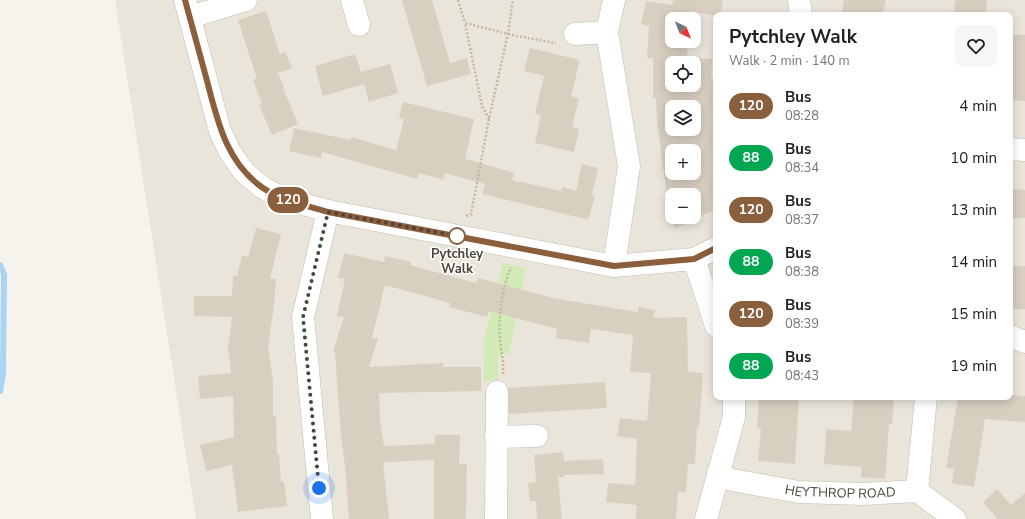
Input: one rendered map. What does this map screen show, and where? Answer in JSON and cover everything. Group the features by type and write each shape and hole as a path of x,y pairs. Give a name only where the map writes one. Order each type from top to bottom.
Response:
{"street":[{"path":"246,0 188,8 220,131 233,157 244,172 263,188 285,199 328,212 614,266 694,259 713,250"},
{"path":"352,0 359,25"},
{"path":"614,0 607,32 629,166 614,266"},
{"path":"799,0 801,12"},
{"path":"575,34 607,32"},
{"path":"1013,149 1025,150"},
{"path":"322,519 303,317 328,212"},
{"path":"694,259 713,317"},
{"path":"1013,337 1025,342"},
{"path":"496,519 497,392"},
{"path":"706,519 734,417 734,400"},
{"path":"926,400 917,491 956,519"},
{"path":"496,437 537,436"},
{"name":"HEYTHROP ROAD","path":"718,473 732,480 799,492 863,494 917,491"}],"path":[{"path":"458,0 465,23 482,106 489,119"},
{"path":"456,236 461,218 471,214 489,119 508,33 513,0"},
{"path":"465,23 517,36 573,46 575,34"},
{"path":"497,392 503,392 504,361 500,344 499,315 502,295 518,248"}],"shaded area":[{"path":"115,0 1025,0 1025,519 196,519"}],"green space":[{"path":"503,263 526,268 509,353 498,356 498,380 484,381 484,341"}],"building":[{"path":"402,0 432,0 450,63 467,58 471,74 427,86"},
{"path":"673,0 723,0 721,12 713,12 713,15 690,11 665,12 665,48 688,48 687,56 665,56 665,92 701,92 701,59 712,59 713,210 701,216 701,188 666,188 657,122 656,98 653,98 653,58 647,58 649,26 641,24 646,1 672,5"},
{"path":"844,0 886,0 883,12 842,12"},
{"path":"955,0 987,0 986,12 954,12"},
{"path":"266,11 280,54 285,52 292,68 278,73 298,124 272,135 259,105 262,103 253,80 257,79 238,20"},
{"path":"1013,35 1025,35 1025,101 1013,100"},
{"path":"530,48 580,60 571,96 579,98 572,127 579,129 574,152 535,143 541,115 535,114 544,76 524,71"},
{"path":"355,54 361,72 390,64 398,93 369,102 364,84 323,96 315,66"},
{"path":"403,102 474,119 465,159 514,173 512,180 561,191 562,187 576,191 582,164 598,168 592,195 595,196 588,220 482,194 485,184 445,173 443,180 419,173 417,179 322,152 321,158 289,151 294,128 350,140 351,137 396,150 404,119 399,118"},
{"path":"1013,189 1025,190 1025,218 1013,218"},
{"path":"673,224 684,224 675,228"},
{"path":"256,228 281,234 270,279 276,279 268,347 273,381 273,416 276,416 277,454 279,454 281,482 284,481 287,506 238,512 232,465 206,471 200,445 234,437 233,396 200,399 198,376 231,373 228,347 232,317 194,316 194,296 232,296 233,276 237,276 242,255 248,257"},
{"path":"344,253 384,262 385,256 411,262 410,265 476,283 478,278 553,298 638,312 639,307 655,310 653,318 687,317 688,372 703,373 699,427 697,427 695,464 688,464 686,492 678,492 676,519 636,519 637,505 606,502 608,483 635,485 637,439 617,436 620,418 647,421 651,373 630,372 633,335 591,329 589,343 556,338 557,329 489,311 487,317 449,307 450,303 385,285 372,338 378,339 369,367 443,363 443,367 481,367 481,391 379,393 380,423 384,446 435,444 435,435 460,435 459,464 467,464 466,519 434,519 434,460 383,462 389,519 349,519 335,352 333,351 344,317 337,316 345,279 338,278"},
{"path":"1013,266 1025,266 1025,309 1013,309"},
{"path":"605,382 607,408 509,414 508,388"},
{"path":"1013,395 1025,396 1025,422 985,419 974,487 952,483 954,469 946,468 957,400 1013,400"},
{"path":"759,400 799,400 795,464 758,461 761,428 757,428"},
{"path":"854,400 894,400 892,424 889,424 885,479 861,477 862,467 824,464 826,429 851,431"},
{"path":"563,452 564,461 603,459 604,474 565,475 565,477 558,477 562,519 537,519 536,501 530,501 528,483 536,482 534,455"},
{"path":"997,489 1011,505 1025,493 1025,519 996,519 997,518 983,502"}],"waterway":[{"path":"0,265 4,274 3,374 0,391"}],"bus line":[{"name":"120","path":"185,0 220,131 230,152 244,172 263,188 285,199 328,212 614,266 694,259 713,250"}],"place":[{"name":"Pytchley Walk","path":"457,236"}],"route":[{"path":"319,488 303,317 328,212 457,236"}]}
